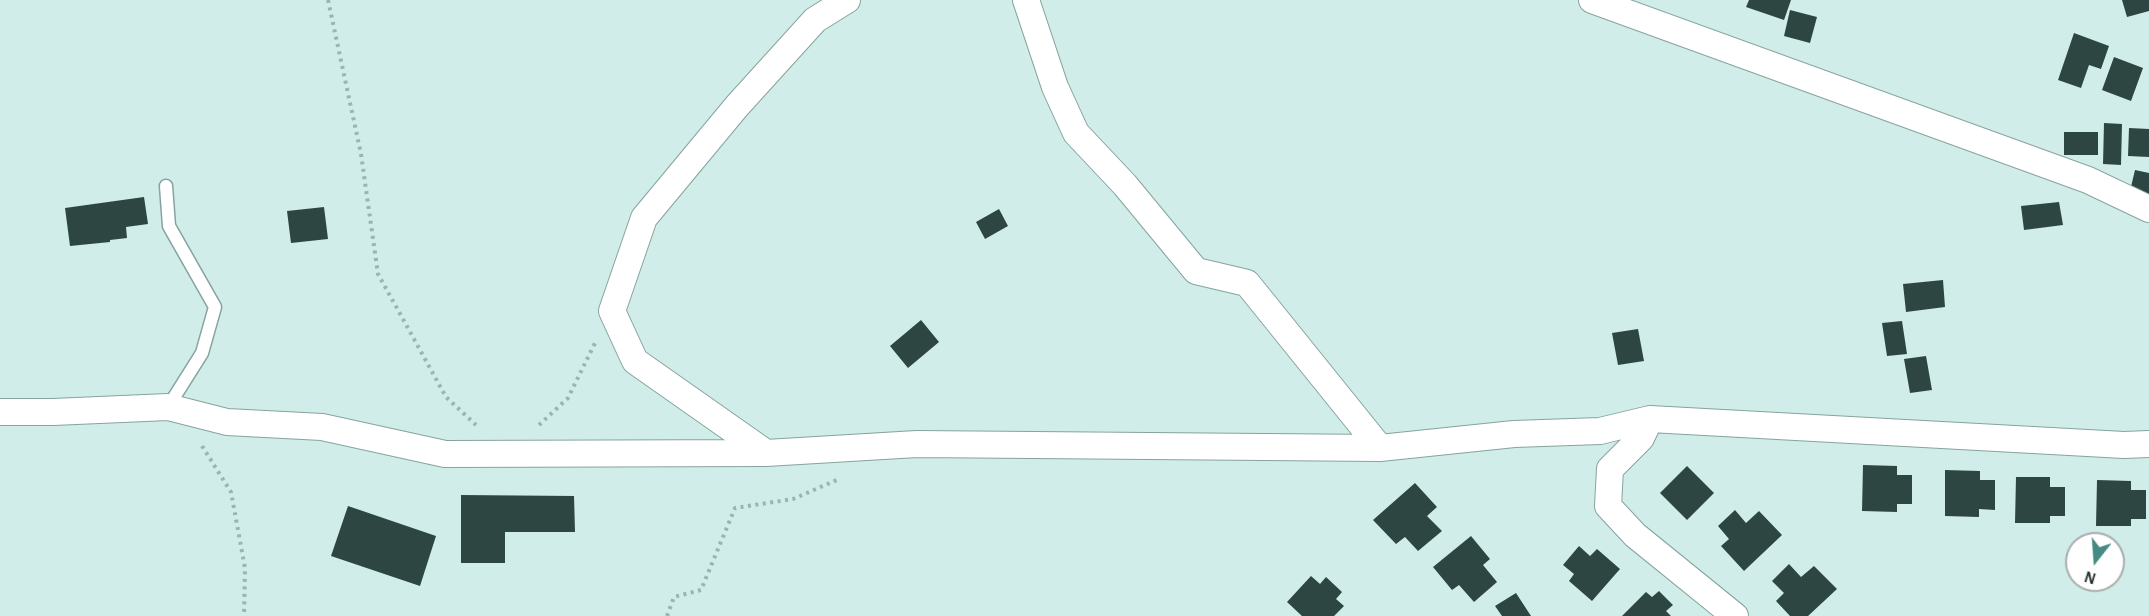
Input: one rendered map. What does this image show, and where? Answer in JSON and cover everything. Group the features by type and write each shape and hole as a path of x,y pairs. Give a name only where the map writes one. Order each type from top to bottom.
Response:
{"street":[{"path":"766,453 635,361 612,310 644,218 737,106 815,20 847,0"},
{"path":"1026,0 1054,87 1076,133 1125,185 1196,271 1247,283 1380,448"},
{"path":"1592,0 2088,180 2149,209"},
{"path":"0,412 168,407 227,422 322,427 445,454 766,453 916,444 1380,448 1514,434 1600,431 1650,419 2089,443 2149,444"},
{"path":"1650,419 1641,438 1611,469 1608,506 1635,535 1735,616"}],"lane":[{"path":"166,186 169,226 215,307 202,353 168,407"}],"path":[{"path":"328,0 361,154 378,274 446,397 507,454 568,398 612,310"},
{"path":"197,441 231,492 245,568 244,616"},
{"path":"667,616 674,597 701,590 735,508 793,498 848,476"}],"building":[{"path":"1749,0 1791,0 1784,20 1746,7"},
{"path":"2122,0 2149,0 2149,11 2127,17"},
{"path":"1790,10 1817,17 1810,43 1784,36"},
{"path":"2074,33 2109,46 2101,69 2089,65 2081,88 2058,80"},
{"path":"2114,57 2143,68 2131,101 2102,90"},
{"path":"2104,123 2122,124 2121,165 2103,164"},
{"path":"2129,128 2149,129 2149,157 2128,156"},
{"path":"2064,132 2098,132 2098,155 2064,155"},
{"path":"2135,170 2149,173 2149,195 2130,191"},
{"path":"144,197 148,224 126,227 127,238 70,246 65,208"},
{"path":"2059,202 2063,225 2024,230 2021,206"},
{"path":"324,207 328,239 291,243 287,211"},
{"path":"999,209 1008,226 985,239 976,222"},
{"path":"1943,280 1945,307 1906,312 1903,284"},
{"path":"921,320 939,342 908,368 890,346"},
{"path":"1902,321 1907,354 1887,356 1882,323"},
{"path":"1638,329 1644,361 1618,365 1612,333"},
{"path":"1926,356 1932,390 1910,393 1904,359"},
{"path":"1863,465 1897,466 1897,475 1912,475 1912,504 1897,504 1897,512 1862,511"},
{"path":"1687,466 1714,493 1687,520 1660,493"},
{"path":"1945,470 1980,471 1980,480 1995,480 1995,510 1979,509 1979,517 1945,516"},
{"path":"2016,477 2050,477 2050,487 2065,487 2065,516 2050,516 2050,523 2015,523"},
{"path":"2097,480 2131,481 2131,490 2146,490 2146,519 2131,519 2131,526 2096,526"},
{"path":"1415,483 1437,507 1427,516 1442,531 1418,551 1405,537 1396,544 1373,520"},
{"path":"461,495 574,496 575,532 505,532 505,563 461,563"},
{"path":"348,506 436,536 420,586 331,556"},
{"path":"1735,510 1746,523 1759,511 1782,535 1744,571 1721,546 1729,539 1718,526"},
{"path":"1471,536 1490,559 1483,565 1497,582 1474,602 1459,585 1452,590 1433,567"},
{"path":"1579,546 1590,556 1597,549 1620,569 1592,601 1569,581 1574,574 1563,565"},
{"path":"1789,564 1801,577 1814,566 1837,589 1808,616 1790,616 1776,601 1784,593 1772,581"},
{"path":"1311,576 1320,584 1326,577 1342,592 1336,599 1344,606 1334,616 1302,616 1287,602"},
{"path":"1659,591 1673,605 1666,611 1671,616 1622,616 1646,592 1652,597"},
{"path":"1516,593 1531,616 1502,616 1495,606"}]}
